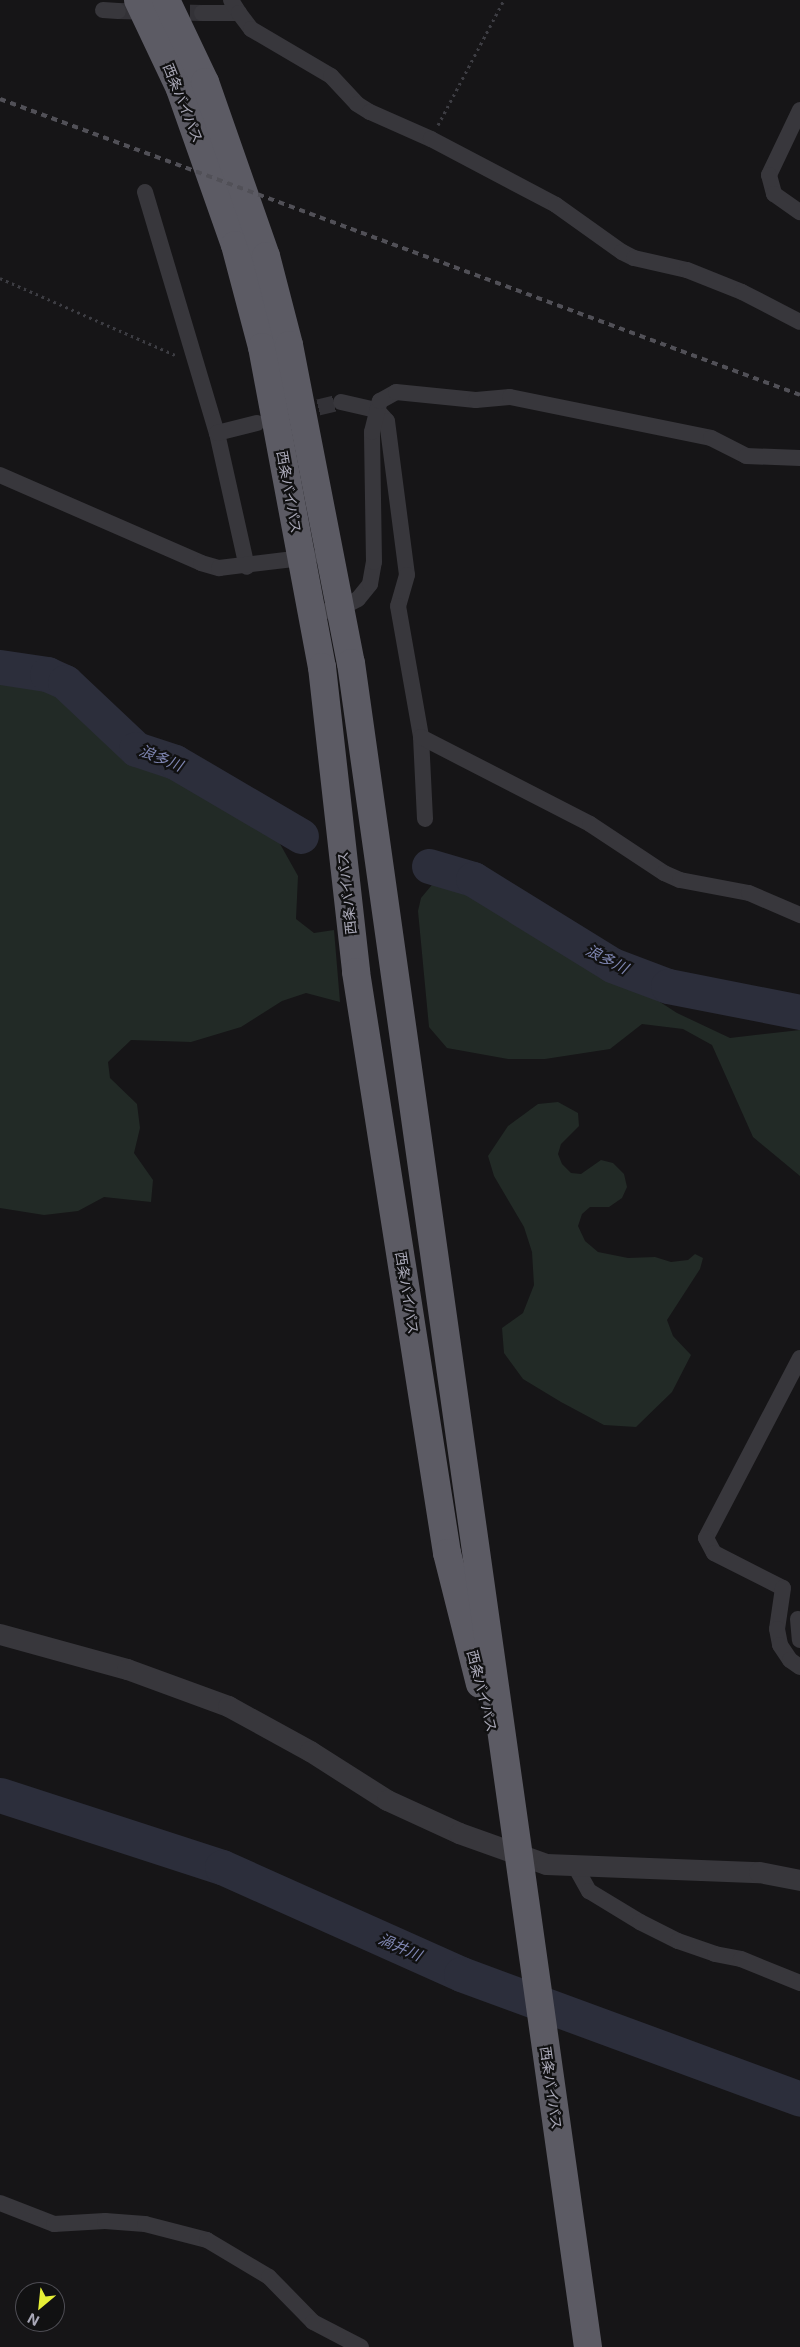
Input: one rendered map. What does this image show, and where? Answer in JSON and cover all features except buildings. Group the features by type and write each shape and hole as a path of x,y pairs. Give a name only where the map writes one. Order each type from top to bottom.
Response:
{"highway":[{"name":"西条バイパス","path":"166,0 205,82 266,256 289,345 351,663 454,1400 483,1585 509,1800 588,2347"},
{"name":"西条バイパス","path":"120,7 180,89 235,245 262,347 322,667 356,972 447,1554 509,1800"}],"street":[{"path":"202,13 235,7 251,29 331,76 364,108 431,139 556,204 634,258 687,270 742,292 800,322"},
{"path":"800,110 769,175 774,194 800,212"},
{"path":"145,192 217,433 247,567"},
{"path":"312,614 340,608 358,599 370,584 374,562 372,432 380,401 396,392 476,400 510,397 711,438 746,456 800,458"},
{"path":"341,402 377,410 387,421 406,575 398,606 421,737 425,819"},
{"path":"217,433 257,422"},
{"path":"0,475 201,563 219,568 247,567 330,552"},
{"path":"421,737 590,824 664,873 680,880 749,892 800,915"},
{"path":"800,1358 706,1538 714,1552 783,1588 776,1630 780,1645 790,1660 800,1667"},
{"path":"798,1619 800,1640"},
{"path":"0,1634 127,1669 228,1706 303,1746 387,1800 517,1855 546,1864 759,1872 800,1880"},
{"path":"575,1866 589,1891 640,1922 678,1941 715,1954 741,1959 800,1983"},
{"path":"0,2203 40,2221 54,2224 105,2221 145,2224 207,2240 263,2272 313,2322 361,2347"}],"path":[{"path":"431,139 504,0"},
{"path":"0,278 196,364"}],"shaded area":[{"path":"0,677 54,684 79,701 105,733 132,756 172,769 270,826 298,876 296,919 314,933 334,930 340,1002 306,993 282,1001 241,1027 191,1042 131,1040 108,1062 110,1078 137,1104 140,1128 134,1153 153,1180 151,1202 104,1197 78,1211 44,1215 0,1208"},
{"path":"460,865 480,870 521,892 613,953 649,969 660,1002 677,1013 730,1038 800,1030 800,1176 753,1137 712,1045 683,1029 642,1024 610,1049 545,1059 508,1059 447,1048 429,1027 418,911 421,898 436,880"},
{"path":"558,1102 578,1113 579,1126 561,1144 558,1154 562,1164 571,1173 581,1174 601,1160 613,1163 624,1174 627,1187 622,1198 609,1207 590,1207 582,1214 578,1226 585,1241 598,1252 628,1258 655,1257 671,1262 688,1260 695,1254 703,1258 700,1269 667,1320 673,1336 691,1355 672,1392 636,1427 604,1425 561,1402 523,1379 504,1353 502,1328 523,1313 534,1285 532,1252 524,1227 494,1176 488,1156 508,1126 538,1104"}],"waterway":[{"name":"浪多川","path":"0,667 47,674 65,682 136,749 175,762 301,836"},
{"name":"浪多川","path":"429,866 473,879 612,965 668,986 800,1012"},
{"name":"渦井川","path":"0,1795 222,1867 461,1974 800,2099"}],"tunnel":[{"path":"118,11 202,13"},
{"path":"295,413 341,402"}],"railway":[{"path":"0,99 800,395"}]}
